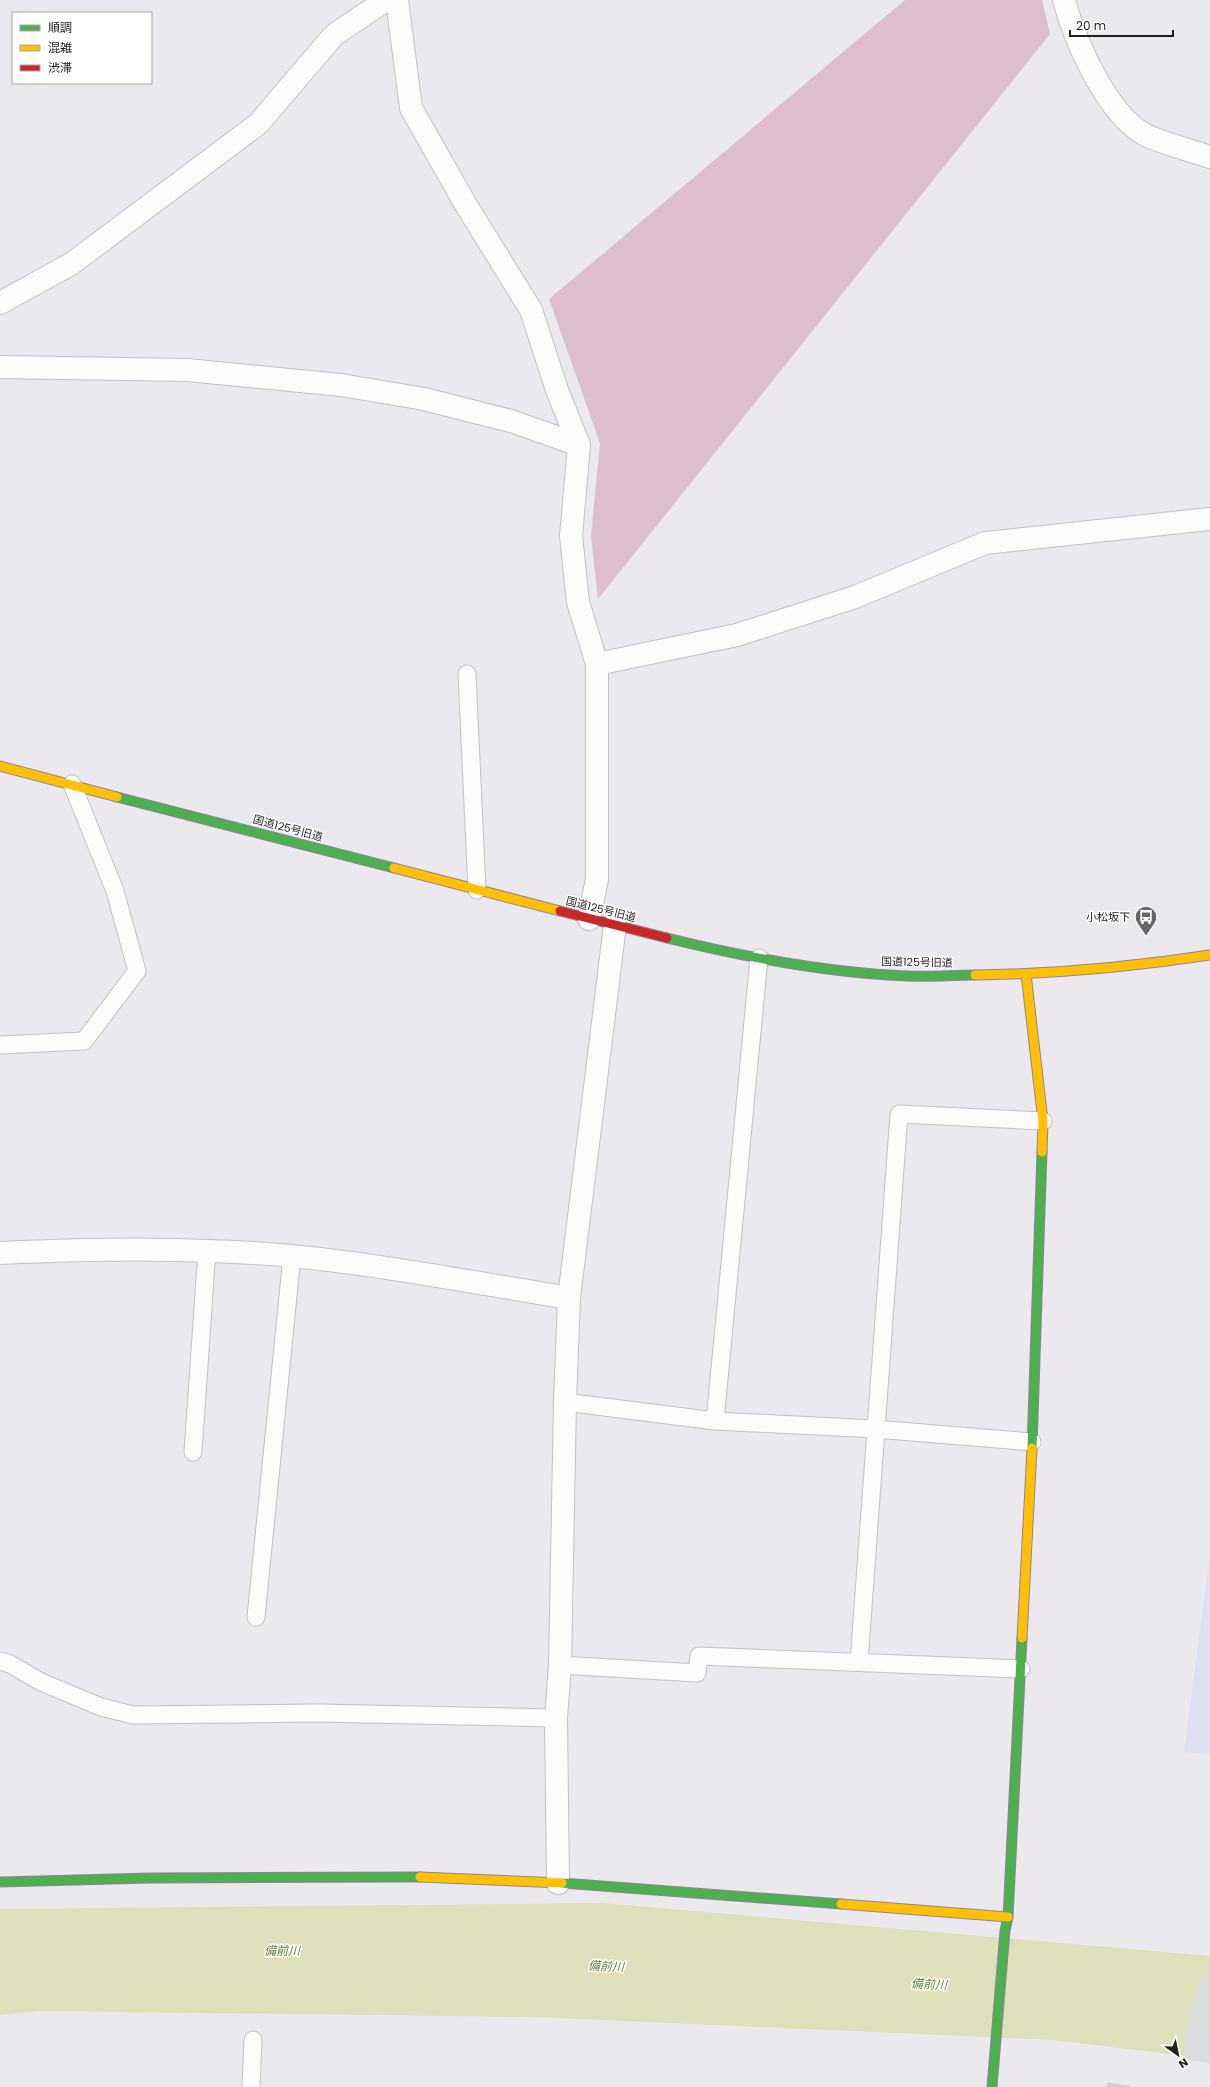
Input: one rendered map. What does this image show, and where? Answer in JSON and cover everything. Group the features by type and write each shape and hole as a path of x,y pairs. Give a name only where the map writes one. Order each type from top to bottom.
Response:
{"street":[{"path":"1,298 71,264 258,124 334,35 386,0"},
{"path":"397,0 412,108 466,205 531,310 557,390 579,445 571,536 578,602 598,664 597,879 589,919"},
{"path":"1064,0 1071,26 1094,74 1116,109 1143,134 1210,157"},
{"path":"0,367 187,370 342,385 424,399 504,419 579,445"},
{"path":"598,664 737,635 855,597 984,543 1210,519"},
{"name":"国道125号旧道","path":"0,766 698,946 827,969 908,976 1026,974 1146,965 1210,954"},
{"path":"558,1883 556,1718 560,1665 564,1402 569,1298 615,925"},
{"path":"992,2087 1005,1931 1008,1917 1032,1442 1043,1120 1026,974"},
{"path":"0,1253 208,1250 292,1256 443,1277 569,1298"},
{"path":"0,1882 151,1878 396,1876 558,1883 1008,1917"}],"lane":[{"path":"467,674 477,890"},
{"path":"0,1045 84,1041 137,971 115,891 72,784"},
{"path":"715,1421 759,958"},
{"path":"859,1662 899,1114 1043,1120"},
{"path":"192,1452 208,1250"},
{"path":"256,1617 292,1256"},
{"path":"564,1402 715,1421 876,1429 1032,1442"},
{"path":"560,1665 697,1673 699,1656 1021,1669"},
{"path":"0,1661 10,1664 41,1682 95,1704 134,1714 319,1713 556,1718"},
{"path":"251,2087 253,2040"}],"shaded area":[{"path":"905,0 1042,0 1050,34 598,599 591,536 600,443 549,299"},
{"path":"1210,1555 1210,1754 1184,1752"}],"water":[{"name":"備前川","path":"602,1903 1210,1956 1210,2059 1054,2040 533,2017 40,2011 0,2015 0,1909"}],"pier":[{"path":"1210,1970 1210,2063 1184,2059 1186,2028 1200,1982"}],"building":[{"path":"1108,2083 1131,2087 1107,2087"}],"traffic: fast":[{"path":"117,797 394,868"},
{"path":"667,938 726,952 817,968 916,976 975,975"},
{"path":"1032,1448 1042,1152"},
{"path":"992,2087 1005,1931 1008,1917 1022,1638"},
{"path":"0,1882 151,1878 420,1877"},
{"path":"562,1883 841,1904"}],"traffic: slow":[{"path":"0,766 117,797"},
{"path":"394,868 560,911"},
{"path":"975,975 1093,969 1210,955"},
{"path":"1026,974 1043,1121 1042,1152"},
{"path":"1022,1638 1032,1448"},
{"path":"420,1877 562,1883"},
{"path":"841,1904 1008,1917"}],"traffic: jam":[{"path":"560,911 667,938"}],"place":[{"name":"小松坂下","path":"1146,936"}]}
